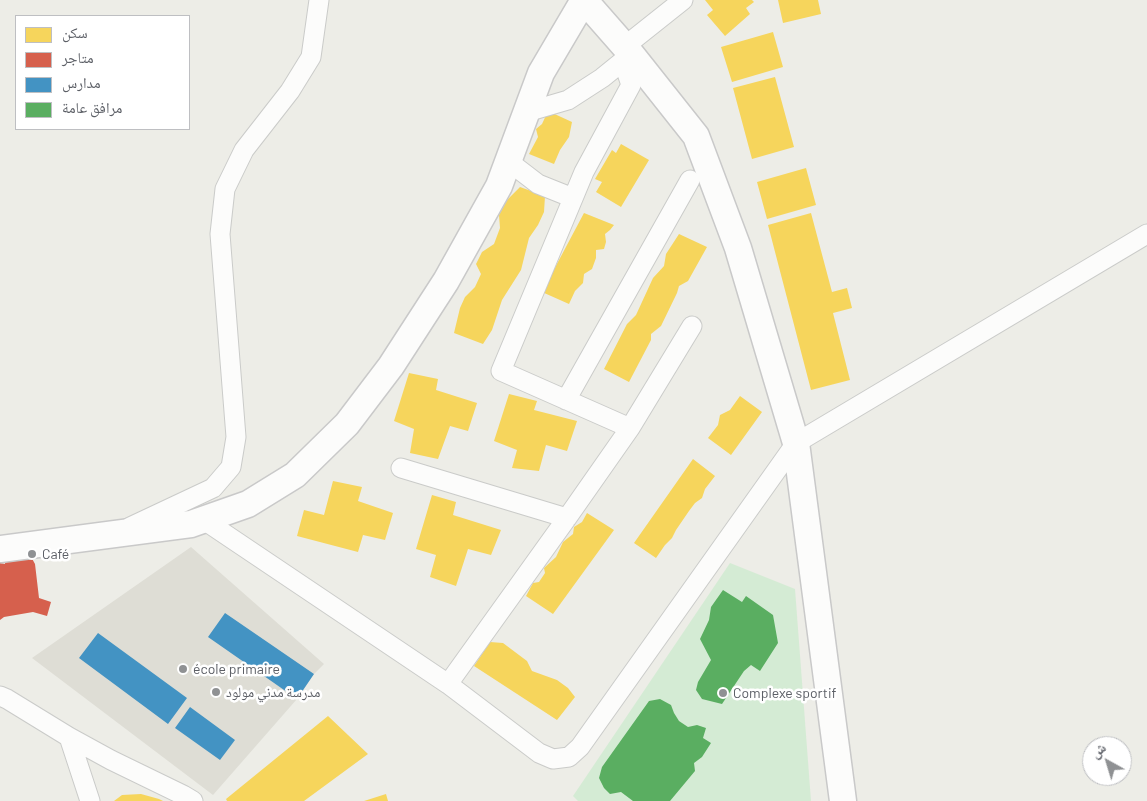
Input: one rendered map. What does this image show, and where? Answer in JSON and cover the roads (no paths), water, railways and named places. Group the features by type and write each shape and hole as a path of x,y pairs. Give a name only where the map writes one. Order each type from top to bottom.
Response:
{"main road":[{"path":"0,549 191,524 248,504 295,475 347,424 391,366 446,281 498,186 541,73 584,0 625,55 696,136 738,248 796,443 844,801"}],"street":[{"path":"113,534 213,488 231,467 236,437 220,234 225,189 244,150 290,91 311,57 319,0"},
{"path":"526,112 568,100 602,78 625,55 634,40 683,0"},
{"path":"625,55 631,85 584,172 501,371 630,428"},
{"path":"508,161 538,184 573,198"},
{"path":"566,400 690,180"},
{"path":"204,520 448,684 539,753 553,759 569,757 580,747 796,443 1147,234"},
{"path":"448,684 630,428 692,326"},
{"path":"401,468 567,518"},
{"path":"0,696 111,760 193,801"},
{"path":"69,737 90,801"}],"place":[{"name":"Café","path":"32,554"},
{"name":"école primaire","path":"183,669"},
{"name":"مدرسة مدني مولود","path":"216,692"},
{"name":"Complexe sportif","path":"723,693"}]}
